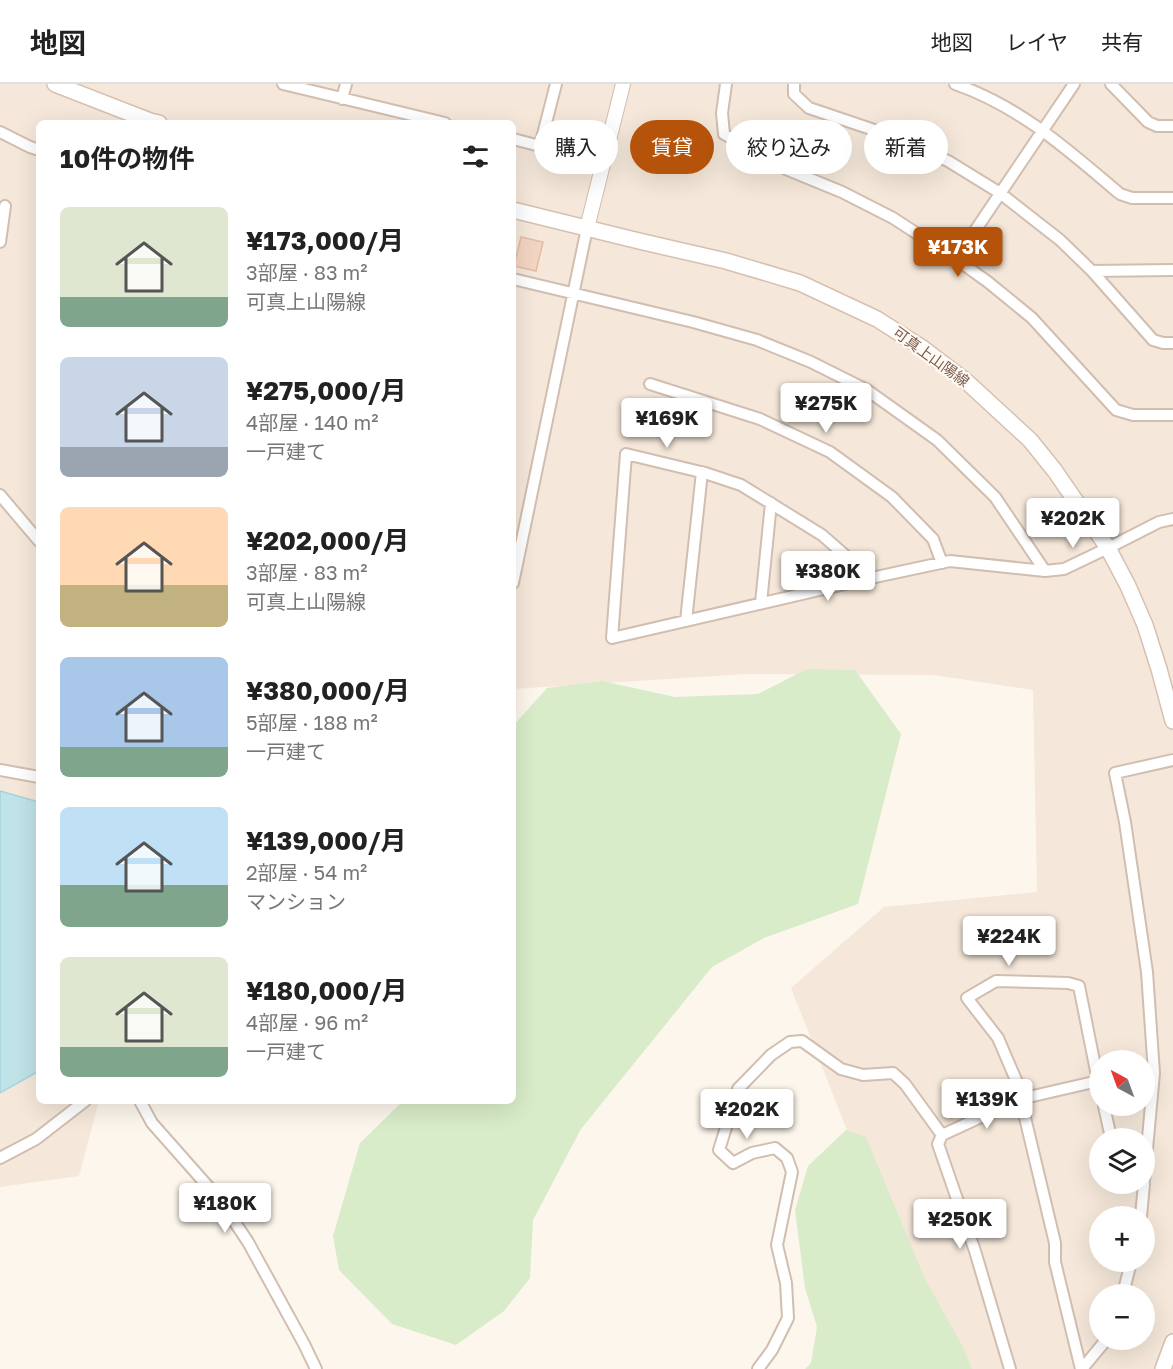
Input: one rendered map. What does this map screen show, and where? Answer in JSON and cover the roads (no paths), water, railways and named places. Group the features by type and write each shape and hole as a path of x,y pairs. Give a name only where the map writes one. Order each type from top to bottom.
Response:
{"main road":[{"path":"55,84 147,120"},
{"name":"可真上山陽線","path":"516,211 726,261 800,283 886,325 921,347 967,382 1030,440 1055,471 1108,548 1145,625 1160,669 1173,721"},
{"path":"1163,1369 1173,1342"}],"street":[{"path":"283,84 432,120"},
{"path":"342,99 346,84"},
{"path":"516,140 540,146 556,84"},
{"path":"516,568 587,228 623,84"},
{"path":"726,84 723,113 724,134 786,169 842,192 893,218 956,259 1032,318 1116,410 1133,415 1173,415"},
{"path":"794,84 794,94 810,108 886,134 948,161 1000,193 1060,240 1092,271 1153,340 1173,343"},
{"path":"955,84 978,92 1043,130 1120,194 1132,198 1173,198"},
{"path":"956,259 1074,84"},
{"path":"1111,84 1148,122 1157,126 1173,126"},
{"path":"0,132 36,149"},
{"path":"0,242 6,206"},
{"path":"1092,271 1173,270"},
{"path":"516,280 693,322 757,340 811,362 867,390 938,440 994,497 1045,571"},
{"path":"650,384 760,419 830,452 892,497 933,539 942,563"},
{"path":"871,578 822,535 741,485 702,472 626,454 612,638 950,561 1045,571 1064,569 1159,522 1173,519"},
{"path":"686,621 702,472"},
{"path":"0,495 36,535"},
{"path":"761,603 771,503"},
{"path":"1148,1128 1154,1073 1147,972 1125,822 1115,773 1173,760"},
{"path":"0,770 36,776"},
{"path":"1082,1369 1055,1262 1055,1243 1016,1080 998,1038 967,998 996,981 1068,983 1079,986 1092,1050"},
{"path":"758,1369 772,1350 788,1318 786,1283 777,1245 792,1172 787,1158 776,1148 752,1153 733,1163 718,1150 738,1089 771,1055 790,1042 802,1041 841,1069 863,1075 892,1073 905,1084 942,1135"},
{"path":"1010,1369 975,1251 938,1144 942,1135 1020,1099 1089,1086"},
{"path":"0,1158 36,1139 81,1104"},
{"path":"142,1104 152,1123 220,1200 248,1242 316,1369"},
{"path":"1082,1369 1098,1350"}],"water":[{"path":"0,791 36,801 36,1073 0,1093"}]}
